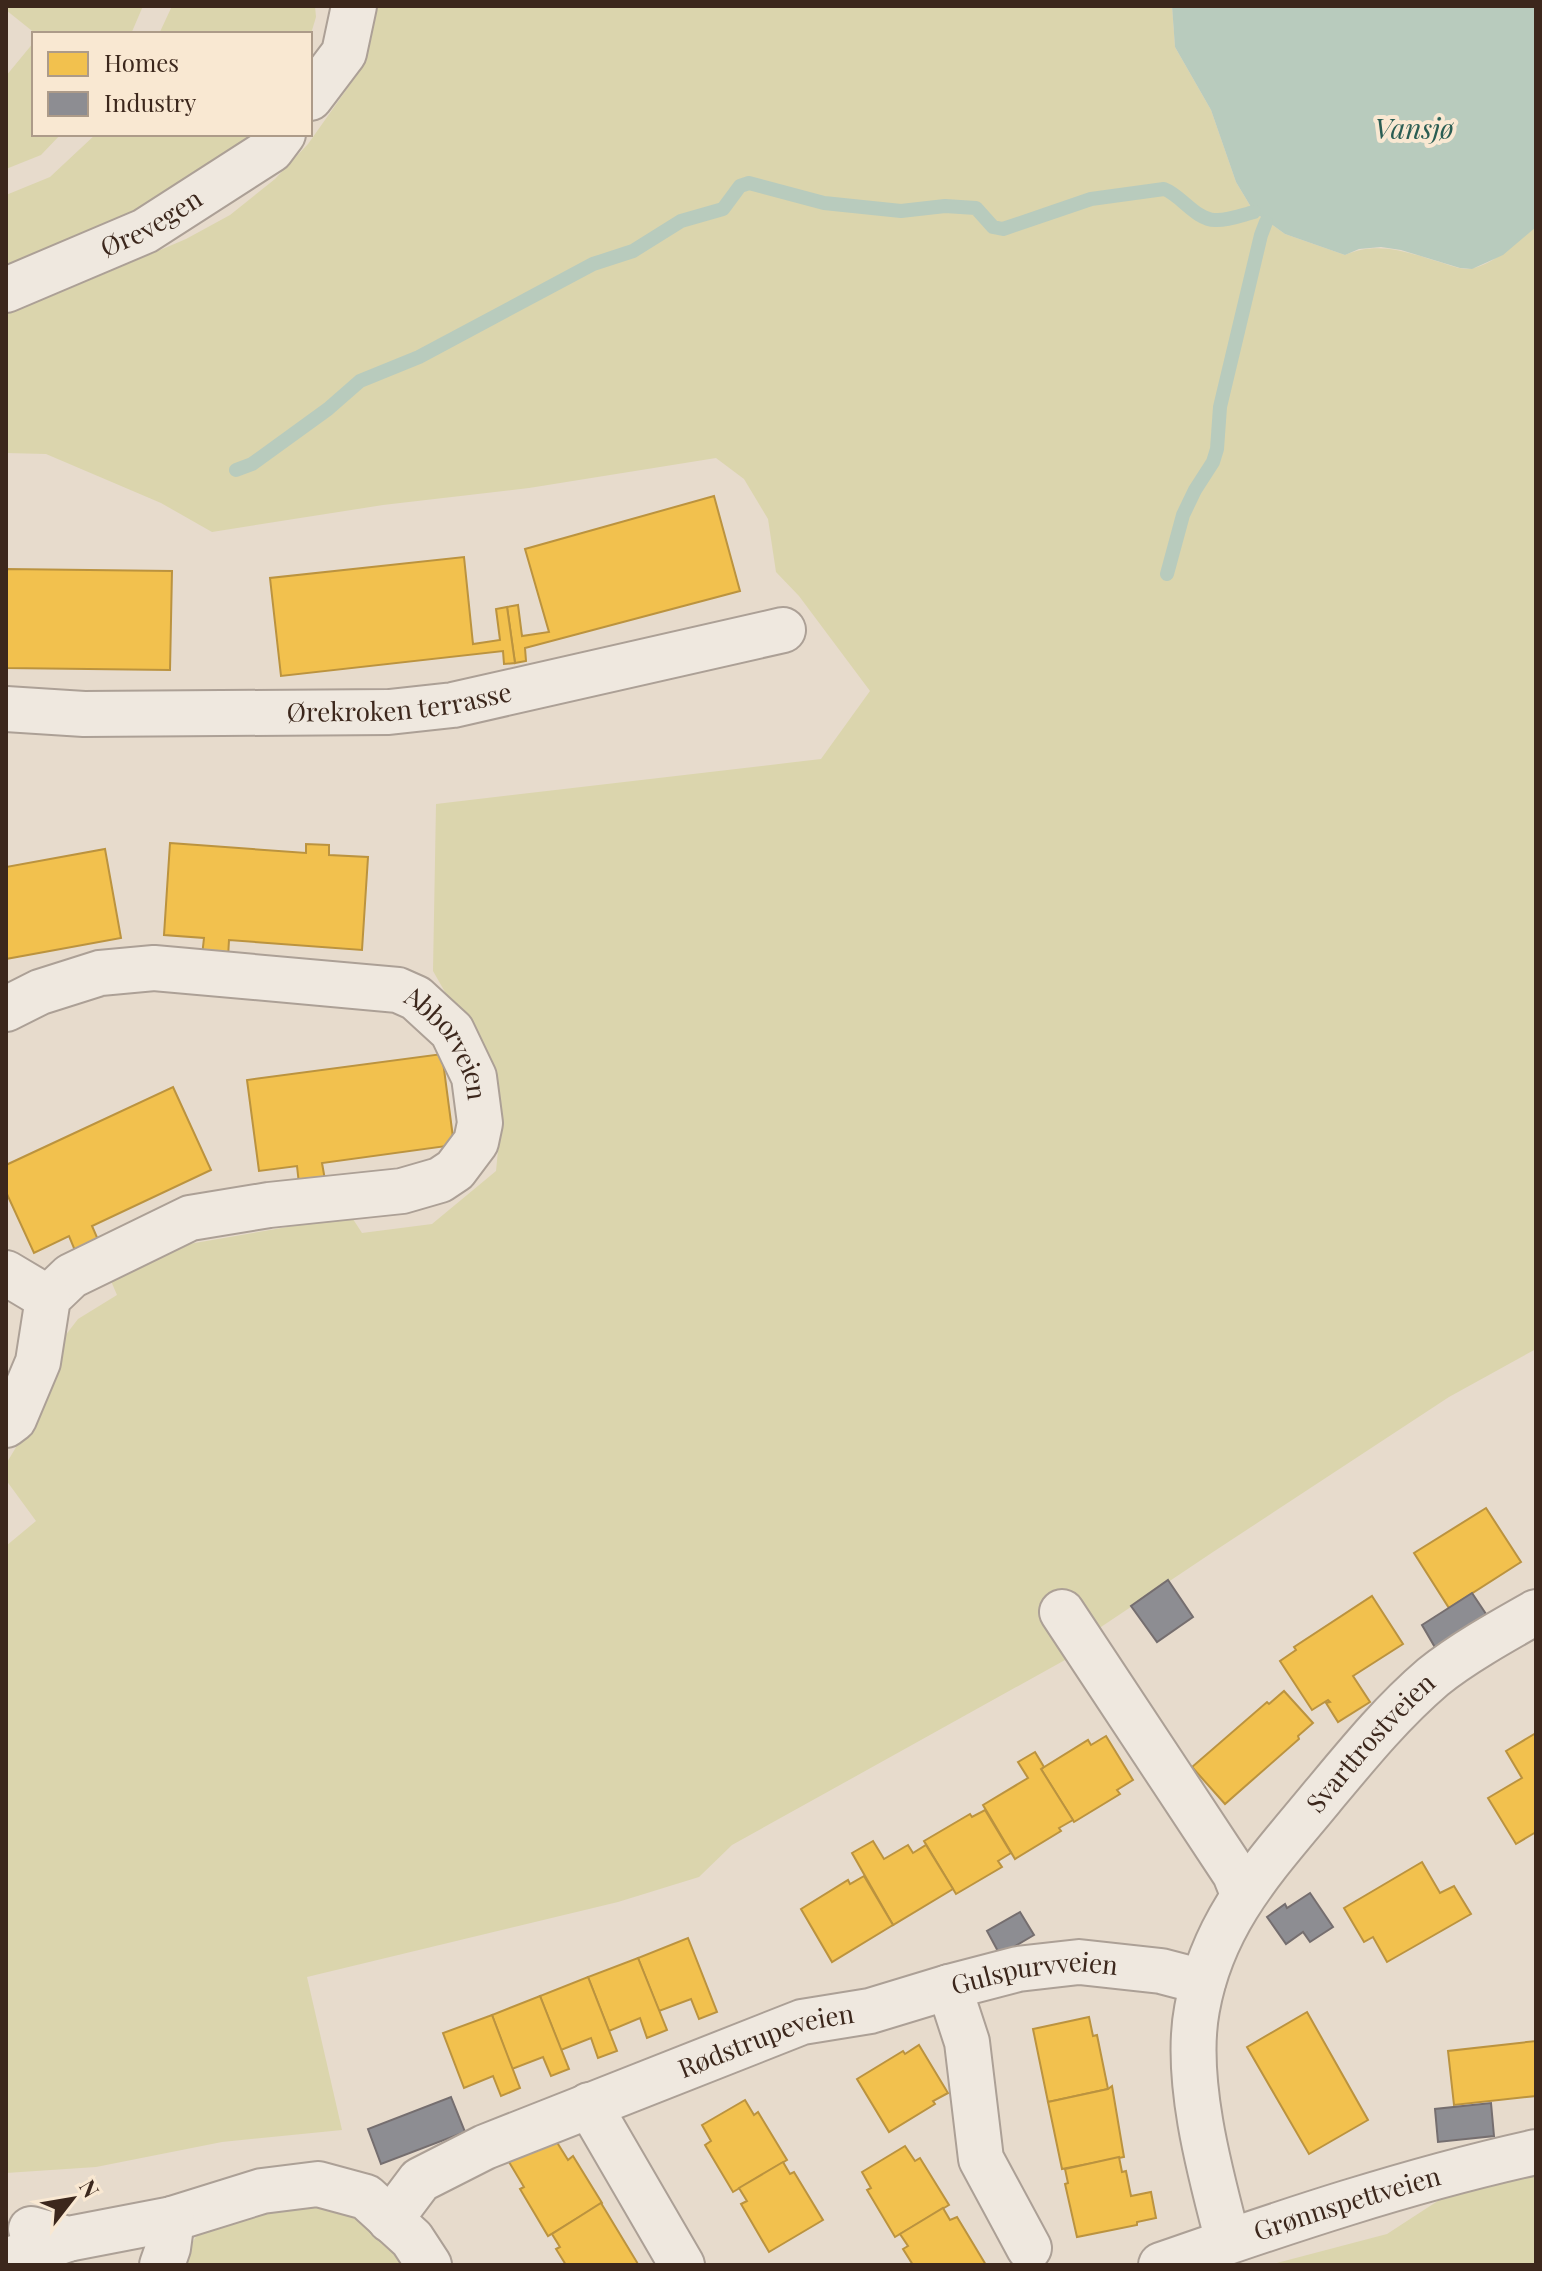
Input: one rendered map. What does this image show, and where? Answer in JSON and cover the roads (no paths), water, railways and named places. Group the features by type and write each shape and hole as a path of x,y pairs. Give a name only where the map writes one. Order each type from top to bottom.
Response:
{"street":[{"path":"312,95 344,53 354,6"},
{"name":"Ørevegen","path":"6,290 145,231 271,150 282,136"},
{"name":"Ørekroken terrasse","path":"6,709 84,714 389,712 453,705 783,630"},
{"name":"Abborveien","path":"6,1009 40,992 100,973 154,968 398,990 416,998 452,1031 474,1077 480,1123 476,1142 455,1170 440,1180 402,1191 269,1205 190,1218 71,1276 48,1298"},
{"path":"6,1273 48,1298 38,1362 14,1419 6,1425"},
{"path":"1062,1612 1235,1874 1243,1894"},
{"name":"Svarttrostveien","path":"1228,2241 1194,2092 1196,2011 1222,1930 1243,1894 1385,1721 1436,1675 1531,1624"},
{"name":"Gulspurvveien","path":"1029,2248 981,2159 967,2042 949,1987 1018,1969 1079,1962 1161,1971 1203,1982"},
{"name":"Rødstrupeveien","path":"390,2220 420,2180 485,2147 802,2022 870,2011 949,1987"},
{"path":"589,2105 682,2265"},
{"name":"Grønnspettveien","path":"1161,2265 1228,2241 1478,2165 1536,2152"},
{"path":"35,2243 172,2219 262,2191 318,2184 366,2197 412,2239 429,2265"},
{"path":"162,2265 172,2219"}],"water":[{"name":"Vansjø","path":"1172,6 1536,6 1536,227 1503,255 1472,269 1381,247 1359,249 1345,255 1285,234 1254,212 1236,182 1211,110 1175,47"}],"waterway":[{"path":"236,470 252,464 328,409 360,381 419,357 593,264 633,251 681,221 723,209 740,186 749,183 824,203 901,211 945,206 976,208 993,227 1003,229 1091,199 1164,189 1208,219 1224,220 1254,212"},
{"path":"1167,574 1183,515 1217,449 1220,407 1266,222"}]}
